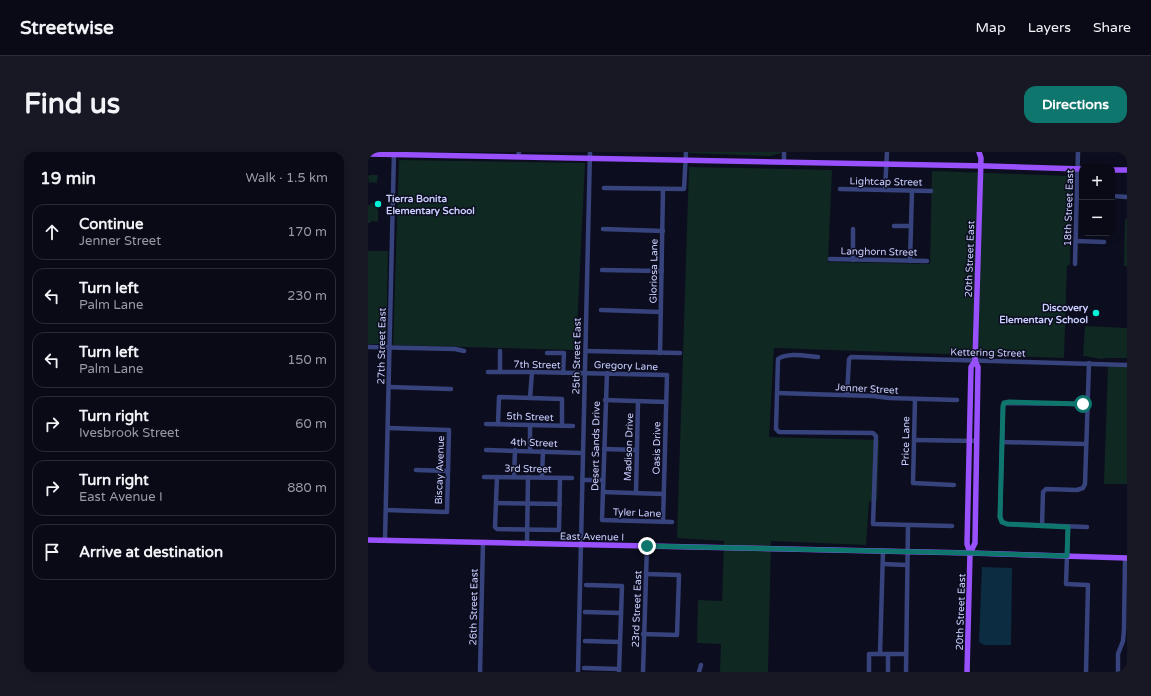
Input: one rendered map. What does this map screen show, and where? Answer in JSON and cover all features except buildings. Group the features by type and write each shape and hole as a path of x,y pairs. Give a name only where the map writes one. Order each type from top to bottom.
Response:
{"main road":[{"name":"20th Street East","path":"970,553 975,543 978,368 975,361 981,166 979,152"},
{"path":"981,158 985,152"},
{"path":"368,154 590,155 784,162 1079,169"},
{"path":"1115,170 1127,170"},
{"name":"20th Street East","path":"967,672 970,553 968,544 971,367 975,361"},
{"name":"East Avenue I","path":"368,540 907,551 1126,558"}],"street":[{"path":"604,188 684,189 686,152"},
{"path":"784,152 784,162"},
{"path":"885,190 886,152"},
{"name":"18th Street East","path":"1078,152 1079,164"},
{"name":"27th Street East","path":"385,540 394,153"},
{"name":"25th Street East","path":"578,672 590,155"},
{"name":"Gloriosa Lane","path":"660,353 663,189"},
{"name":"Lightcap Street","path":"840,189 931,191"},
{"path":"910,261 912,191"},
{"path":"1115,196 1127,197"},
{"name":"18th Street East","path":"1075,264 1080,200"},
{"path":"894,226 911,226"},
{"path":"603,229 663,231"},
{"path":"853,229 853,260"},
{"path":"1076,241 1104,242"},
{"name":"Langhorn Street","path":"830,259 927,261"},
{"path":"602,270 662,271"},
{"path":"601,310 661,312"},
{"path":"368,346 455,349 464,351"},
{"path":"500,351 500,372"},
{"path":"586,351 680,353"},
{"path":"547,353 564,353 563,373"},
{"path":"818,357 782,356 778,359 776,429 779,432 873,433 876,436 873,524 952,526"},
{"name":"Kettering Street","path":"847,395 849,359 851,357 1127,365"},
{"path":"1042,526 1043,492 1046,489 1077,490 1083,488 1085,484 1089,364"},
{"name":"7th Street","path":"488,372 585,373"},
{"path":"530,398 532,372"},
{"name":"Gregory Lane","path":"585,373 667,375"},
{"name":"Desert Sands Drive","path":"602,520 606,374"},
{"name":"Oasis Drive","path":"663,522 667,375"},
{"path":"389,387 451,389"},
{"name":"Jenner Street","path":"777,393 957,400"},
{"path":"498,424 499,397 562,399 562,426"},
{"name":"Price Lane","path":"915,399 913,483 954,485"},
{"path":"605,400 666,402"},
{"name":"Madison Drive","path":"636,493 638,402"},
{"path":"1083,404 1004,403 1000,517 1002,522 1007,524 1087,528"},
{"name":"5th Street","path":"486,424 573,426"},
{"path":"530,425 530,451"},
{"name":"Biscay Avenue","path":"386,510 447,512 449,430 388,428"},
{"path":"914,440 976,441"},
{"path":"1002,442 1086,444"},
{"path":"604,449 637,450"},
{"name":"4th Street","path":"486,450 583,453"},
{"path":"514,477 515,450"},
{"path":"542,477 543,451"},
{"path":"416,470 448,471"},
{"name":"3rd Street","path":"484,477 572,478"},
{"path":"497,477 495,527 497,529 559,530 560,478"},
{"path":"527,543 528,477"},
{"path":"582,478 603,479"},
{"path":"603,492 664,494"},
{"path":"496,503 560,504"},
{"name":"Tyler Lane","path":"602,520 672,522"},
{"path":"906,672 908,525"},
{"path":"1068,527 1066,584 1088,585 1086,672"},
{"name":"26th Street East","path":"480,672 483,542"},
{"name":"23rd Street East","path":"643,672 643,634 647,546"},
{"path":"880,654 883,551"},
{"path":"1118,672 1118,654 1123,641 1125,629 1126,558"},
{"path":"882,564 907,565"},
{"path":"643,634 677,635 679,575 646,574"},
{"path":"584,668 619,670 622,586 586,585"},
{"path":"585,612 621,613"},
{"path":"585,641 619,642"},
{"path":"1120,649 1127,649"},
{"path":"869,672 869,654 906,654"},
{"path":"888,654 888,672"},
{"path":"699,672 701,665"}],"green space":[{"path":"690,152 781,152 781,153 770,156"},
{"path":"399,160 585,163 576,350 393,345"},
{"path":"689,167 832,170 828,262 930,264 932,171 1072,176 1070,265 1067,266 1064,358 774,348 769,437 879,440 877,501 869,502 866,545 771,541 768,672 720,672 721,644 697,643 698,600 722,601 724,541 677,538"},
{"path":"378,175 377,183 369,183 368,176"},
{"path":"374,201 373,203 378,203 378,222 371,221 368,223 368,206"},
{"path":"1125,219 1127,219 1127,266 1124,266"},
{"path":"368,251 388,251 386,340 383,344 368,344"},
{"path":"1085,326 1127,328 1127,358 1101,359 1083,356"},
{"path":"1108,366 1127,367 1127,484 1104,484"}],"water":[{"path":"982,567 1012,568 1011,645 984,645 979,642"}],"place":[{"name":"Tierra Bonita Elementary School","path":"378,204"},
{"name":"Discovery Elementary School","path":"1096,313"}],"route":[{"path":"647,546 1067,556 1068,527 1007,524 1002,522 1000,517 1003,406 1004,403 1009,402 1083,404"}]}
